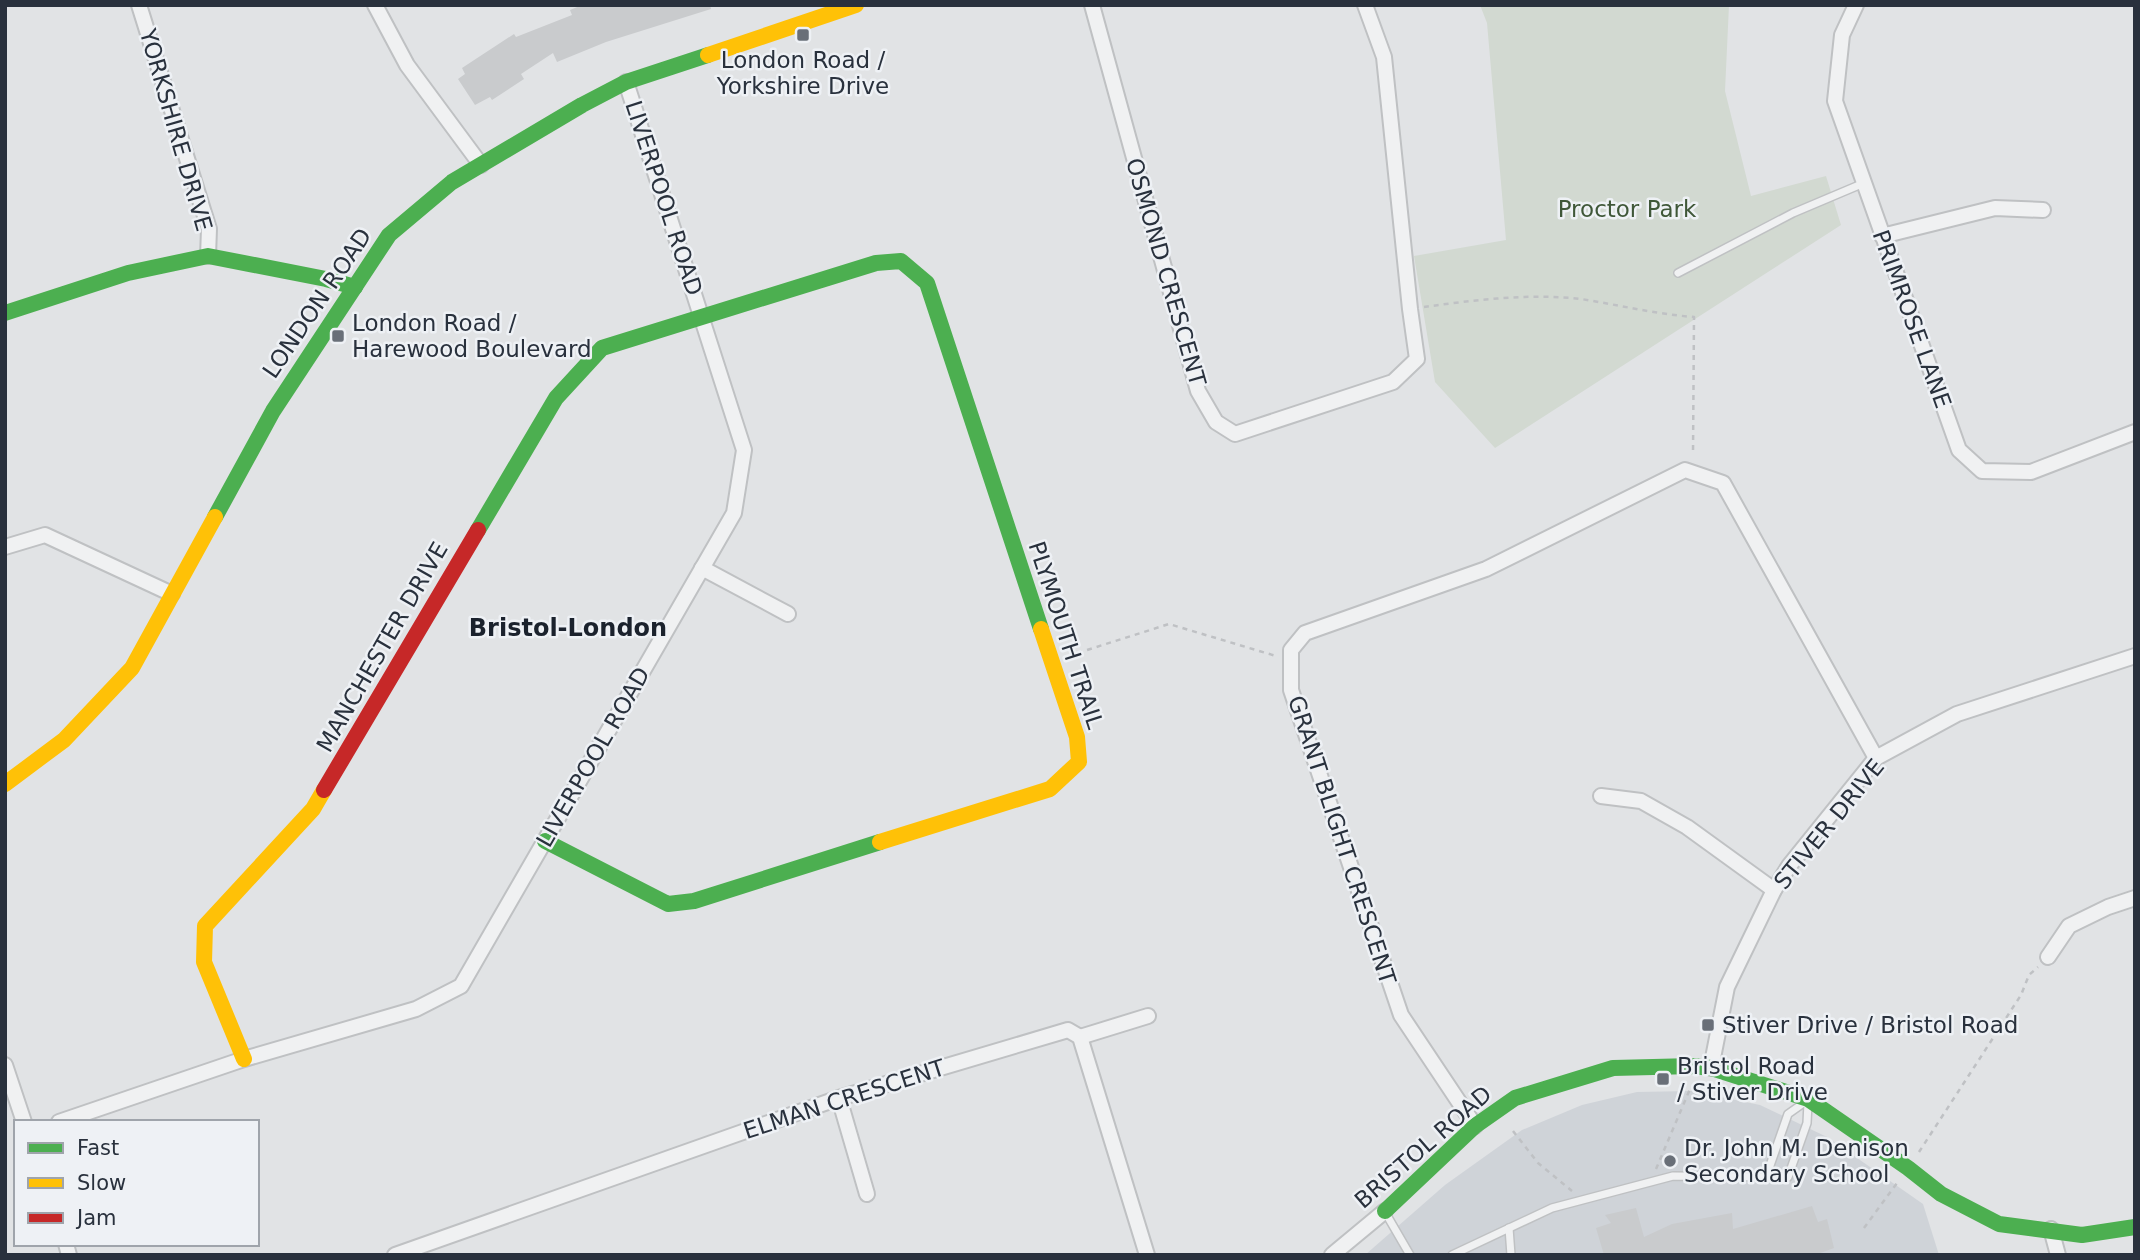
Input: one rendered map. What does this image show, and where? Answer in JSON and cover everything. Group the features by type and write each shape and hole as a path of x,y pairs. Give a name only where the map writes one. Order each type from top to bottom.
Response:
{"street":[{"name":"YORKSHIRE DRIVE","path":"139,5 209,229 208,256"},
{"path":"375,5 407,65 481,165"},
{"name":"OSMOND CRESCENT","path":"1092,5 1198,391 1216,422 1235,434 1393,382 1417,359 1384,57 1365,5"},
{"name":"PRIMROSE LANE","path":"1856,5 1842,35 1835,101 1959,450 1982,471 2031,472 2135,432"},
{"name":"LONDON ROAD","path":"5,784 64,740 132,668 273,411 389,235 452,182 626,82 846,7"},
{"name":"LIVERPOOL ROAD","path":"65,1120 244,1059 416,1009 461,986 734,513 744,450 626,82"},
{"path":"1882,236 1995,208 2043,210"},
{"path":"5,313 128,273 208,256 355,286"},
{"name":"PLYMOUTH TRAIL","path":"545,841 668,904 694,901 1050,789 1079,762 1077,737 927,283 901,261 876,263 702,319"},
{"name":"MANCHESTER DRIVE","path":"244,1059 204,962 205,926 313,809 556,398 602,348 702,319"},
{"path":"1291,660 1292,650 1305,633 1486,569 1685,470 1723,483 1876,758"},
{"path":"5,547 45,534 172,594"},
{"path":"702,568 788,614"},
{"name":"STIVER DRIVE","path":"1711,1068 1727,987 1774,890 1789,866 1876,758 1957,714 2135,656"},
{"name":"GRANT BLIGHT CRESCENT","path":"1291,660 1291,691 1401,1016 1475,1126"},
{"path":"1601,796 1642,801 1687,827 1774,890"},
{"path":"2048,957 2069,926 2135,898"},
{"name":"ELMAN CRESCENT","path":"395,1255 839,1098 1068,1030 1080,1037 1148,1016"},
{"path":"1080,1037 1147,1255"},
{"path":"5,1065 23,1120"},
{"name":"BRISTOL ROAD","path":"1332,1255 1385,1211 1475,1126 1515,1098 1613,1068 1711,1068 1808,1099 1941,1194 1999,1224 2082,1235 2135,1227"},
{"path":"839,1098 867,1194"},
{"path":"2051,1229 2058,1255"}],"lane":[{"path":"1678,273 1793,213 1864,183"},
{"path":"1766,1177 1788,1114 1808,1099"},
{"path":"1452,1255 1552,1208 1651,1181 1673,1176 1788,1177 1807,1123 1808,1099"},
{"path":"1385,1211 1410,1255"},
{"path":"1509,1228 1511,1255"}],"path":[{"path":"1410,309 1493,298 1579,299 1659,314 1694,317 1693,472"},
{"path":"1052,661 1169,624 1291,660"},
{"path":"1864,1228 1908,1168 2021,995 2029,975 2048,957"},
{"path":"1651,1181 1690,1088"},
{"path":"1513,1131 1538,1163 1583,1200"}],"shaded area":[{"name":"Dr. John M. Denison Secondary School","path":"1691,1091 1760,1105 1827,1137 1923,1204 1939,1255 1365,1255 1445,1185 1522,1130 1582,1105 1637,1092"}],"green space":[{"name":"Proctor Park","path":"1480,5 1729,5 1725,91 1751,196 1826,176 1841,225 1495,448 1435,382 1414,256 1506,240 1487,23"}],"building":[{"path":"582,5 710,5 711,9 606,42 557,62 553,53 521,74 524,79 492,100 490,97 475,105 458,79 465,74 462,68 514,34 516,37 572,15 570,10"},
{"path":"1812,1206 1818,1222 1827,1219 1834,1248 1815,1255 1604,1255 1596,1228 1611,1223 1605,1215 1636,1208 1644,1237 1672,1224 1732,1213 1733,1229"}],"traffic: fast":[{"path":"215,517 273,411 389,235 452,182 582,105 626,82 708,55"},
{"path":"5,313 128,273 208,256 355,287"},
{"path":"478,530 556,398 602,348 876,263 901,261 927,283 1041,629"},
{"path":"545,841 668,904 694,901 880,842"},
{"path":"1385,1211 1475,1126 1515,1098 1613,1068 1693,1066 1711,1068 1808,1099 1941,1194 1999,1224 2082,1235 2135,1227"}],"traffic: slow":[{"path":"708,55 856,5"},
{"path":"5,784 64,740 132,668 215,517"},
{"path":"880,842 1050,789 1079,762 1077,737 1041,629"},
{"path":"244,1059 204,962 205,926 313,809 324,790"}],"traffic: jam":[{"path":"324,790 478,530"}],"place":[{"name":"London Road / Yorkshire Drive","path":"803,35"},
{"name":"London Road / Harewood Boulevard","path":"338,336"},
{"name":"Stiver Drive / Bristol Road","path":"1708,1025"},
{"name":"Bristol Road / Stiver Drive","path":"1663,1079"},
{"name":"Dr. John M. Denison Secondary School","path":"1670,1161"}],"district":[{"name":"Bristol-London","path":"568,628"}]}
